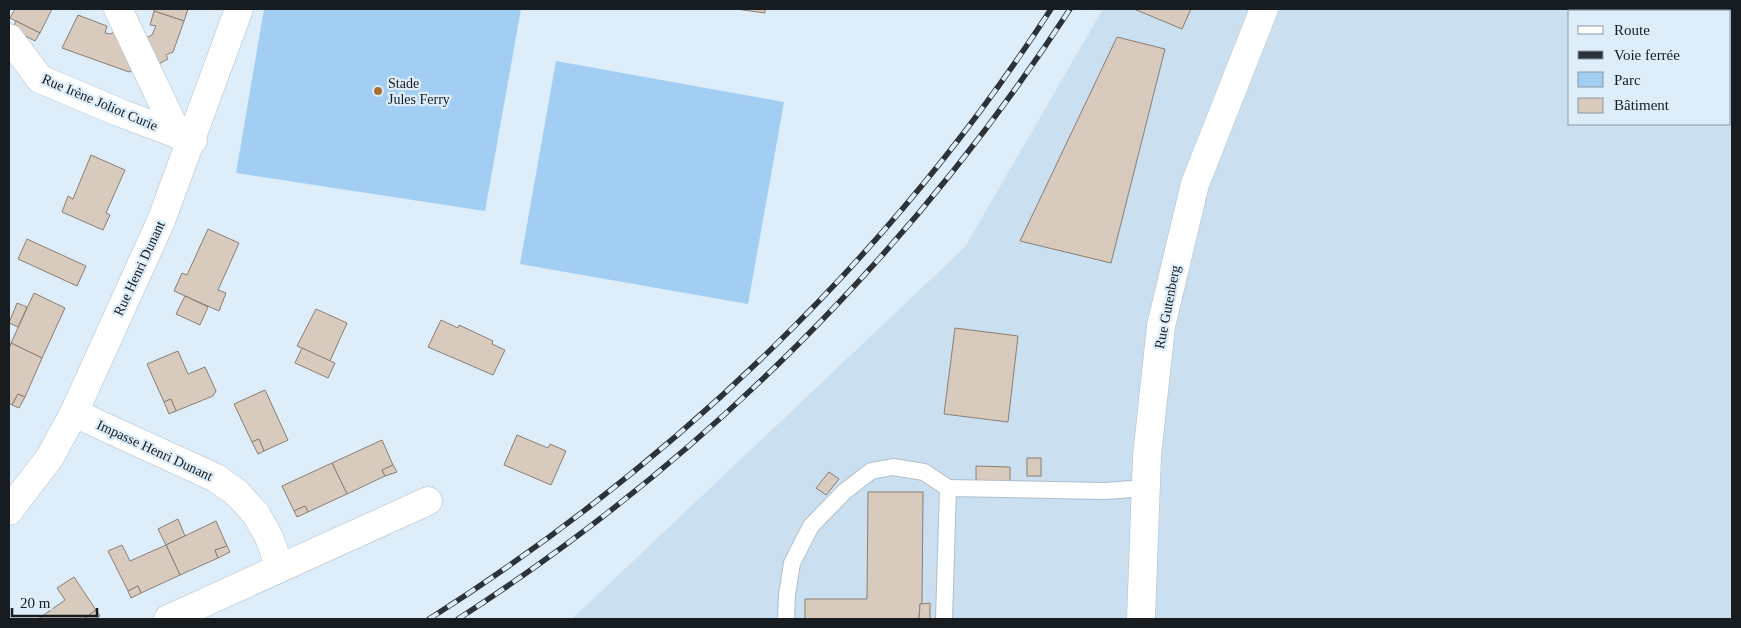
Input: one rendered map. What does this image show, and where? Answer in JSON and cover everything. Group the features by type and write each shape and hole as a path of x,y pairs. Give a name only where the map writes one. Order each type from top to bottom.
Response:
{"street":[{"name":"Rue Irène Joliot Curie","path":"118,9 185,137"},
{"name":"Rue Henri Dunant","path":"9,511 50,457 74,413 161,221 185,137 239,9"},
{"name":"Rue Gutenberg","path":"1141,619 1146,488 1161,326 1195,184 1264,9"},
{"name":"Rue Irène Joliot Curie","path":"9,38 40,79 118,112 185,137"},
{"name":"Impasse Henri Dunant","path":"74,413 216,478 237,493 256,514 269,537 280,568"},
{"path":"168,619 428,501"}],"lane":[{"path":"786,619 787,595 792,563 812,526 844,492 871,471 893,467 924,472 948,488 1105,491 1146,488"},
{"path":"944,619 948,488"}],"shaded area":[{"path":"1103,9 1732,9 1732,619 572,619 965,247"}],"green space":[{"name":"Stade Jules Ferry","path":"264,9 521,9 485,211 236,173"},
{"path":"556,61 784,102 748,304 520,264"}],"building":[{"path":"15,9 52,9 40,33 10,18"},
{"path":"155,9 188,9 184,21 154,11"},
{"path":"736,9 765,9 765,13"},
{"path":"1134,9 1191,9 1182,29"},
{"path":"154,11 184,21 173,52 166,55 168,59 153,67 140,41 152,35 156,26 150,25"},
{"path":"78,15 107,26 105,33 110,34 121,29 139,67 129,72 62,48"},
{"path":"16,21 40,33 35,41 12,29"},
{"path":"1117,37 1165,49 1111,263 1020,241"},
{"path":"91,155 125,170 106,213 110,215 103,230 62,212 68,196 73,199"},
{"path":"208,229 239,243 218,290 226,293 219,311 174,291 182,273 187,275"},
{"path":"27,239 86,266 77,286 18,259"},
{"path":"34,293 65,308 42,358 11,343"},
{"path":"185,296 208,307 200,325 176,314"},
{"path":"17,303 27,307 18,327 9,323"},
{"path":"316,309 347,323 330,361 297,346"},
{"path":"441,320 458,328 459,325 493,341 492,344 505,350 493,375 428,347"},
{"path":"955,328 1018,336 1008,422 944,414"},
{"path":"11,343 42,358 25,397 18,394 12,405 9,403 9,349"},
{"path":"302,348 335,363 328,378 295,363"},
{"path":"178,351 188,374 205,367 216,391 213,396 176,411 171,399 164,402 147,364"},
{"path":"265,390 288,440 264,451 259,439 252,442 234,404"},
{"path":"18,394 25,397 19,408 12,405"},
{"path":"171,399 176,411 169,414 164,402"},
{"path":"517,435 548,448 550,444 566,451 551,485 504,465"},
{"path":"259,439 264,451 258,454 252,442"},
{"path":"382,440 393,465 382,470 385,476 347,494 332,463"},
{"path":"1027,458 1041,458 1041,476 1027,476"},
{"path":"332,463 347,494 308,512 305,506 294,511 282,486"},
{"path":"393,465 397,472 385,476 382,470"},
{"path":"976,466 1010,467 1010,485 976,484"},
{"path":"829,472 839,479 826,495 816,488"},
{"path":"868,492 923,492 922,604 920,604 919,619 805,619 805,599 867,599"},
{"path":"305,506 308,512 297,517 294,511"},
{"path":"178,519 185,536 166,545 158,529"},
{"path":"216,521 227,546 215,550 218,558 180,575 166,545"},
{"path":"122,545 130,561 166,545 180,575 141,593 138,586 128,591 108,551"},
{"path":"227,546 230,552 218,558 215,550"},
{"path":"74,577 96,610 86,619 38,619 65,600 57,588"},
{"path":"138,586 141,593 131,598 128,591"},
{"path":"930,603 930,619 919,619 920,604"},
{"path":"96,610 100,616 96,619 85,618"}],"railway":[{"path":"429,619 520,558 608,492 692,422 773,347 850,269 922,186 989,99 1051,9"},
{"path":"458,619 548,558 634,492 717,421 796,346 871,267 942,185 1008,99 1070,9"}],"place":[{"name":"Stade Jules Ferry","path":"378,91"}]}
